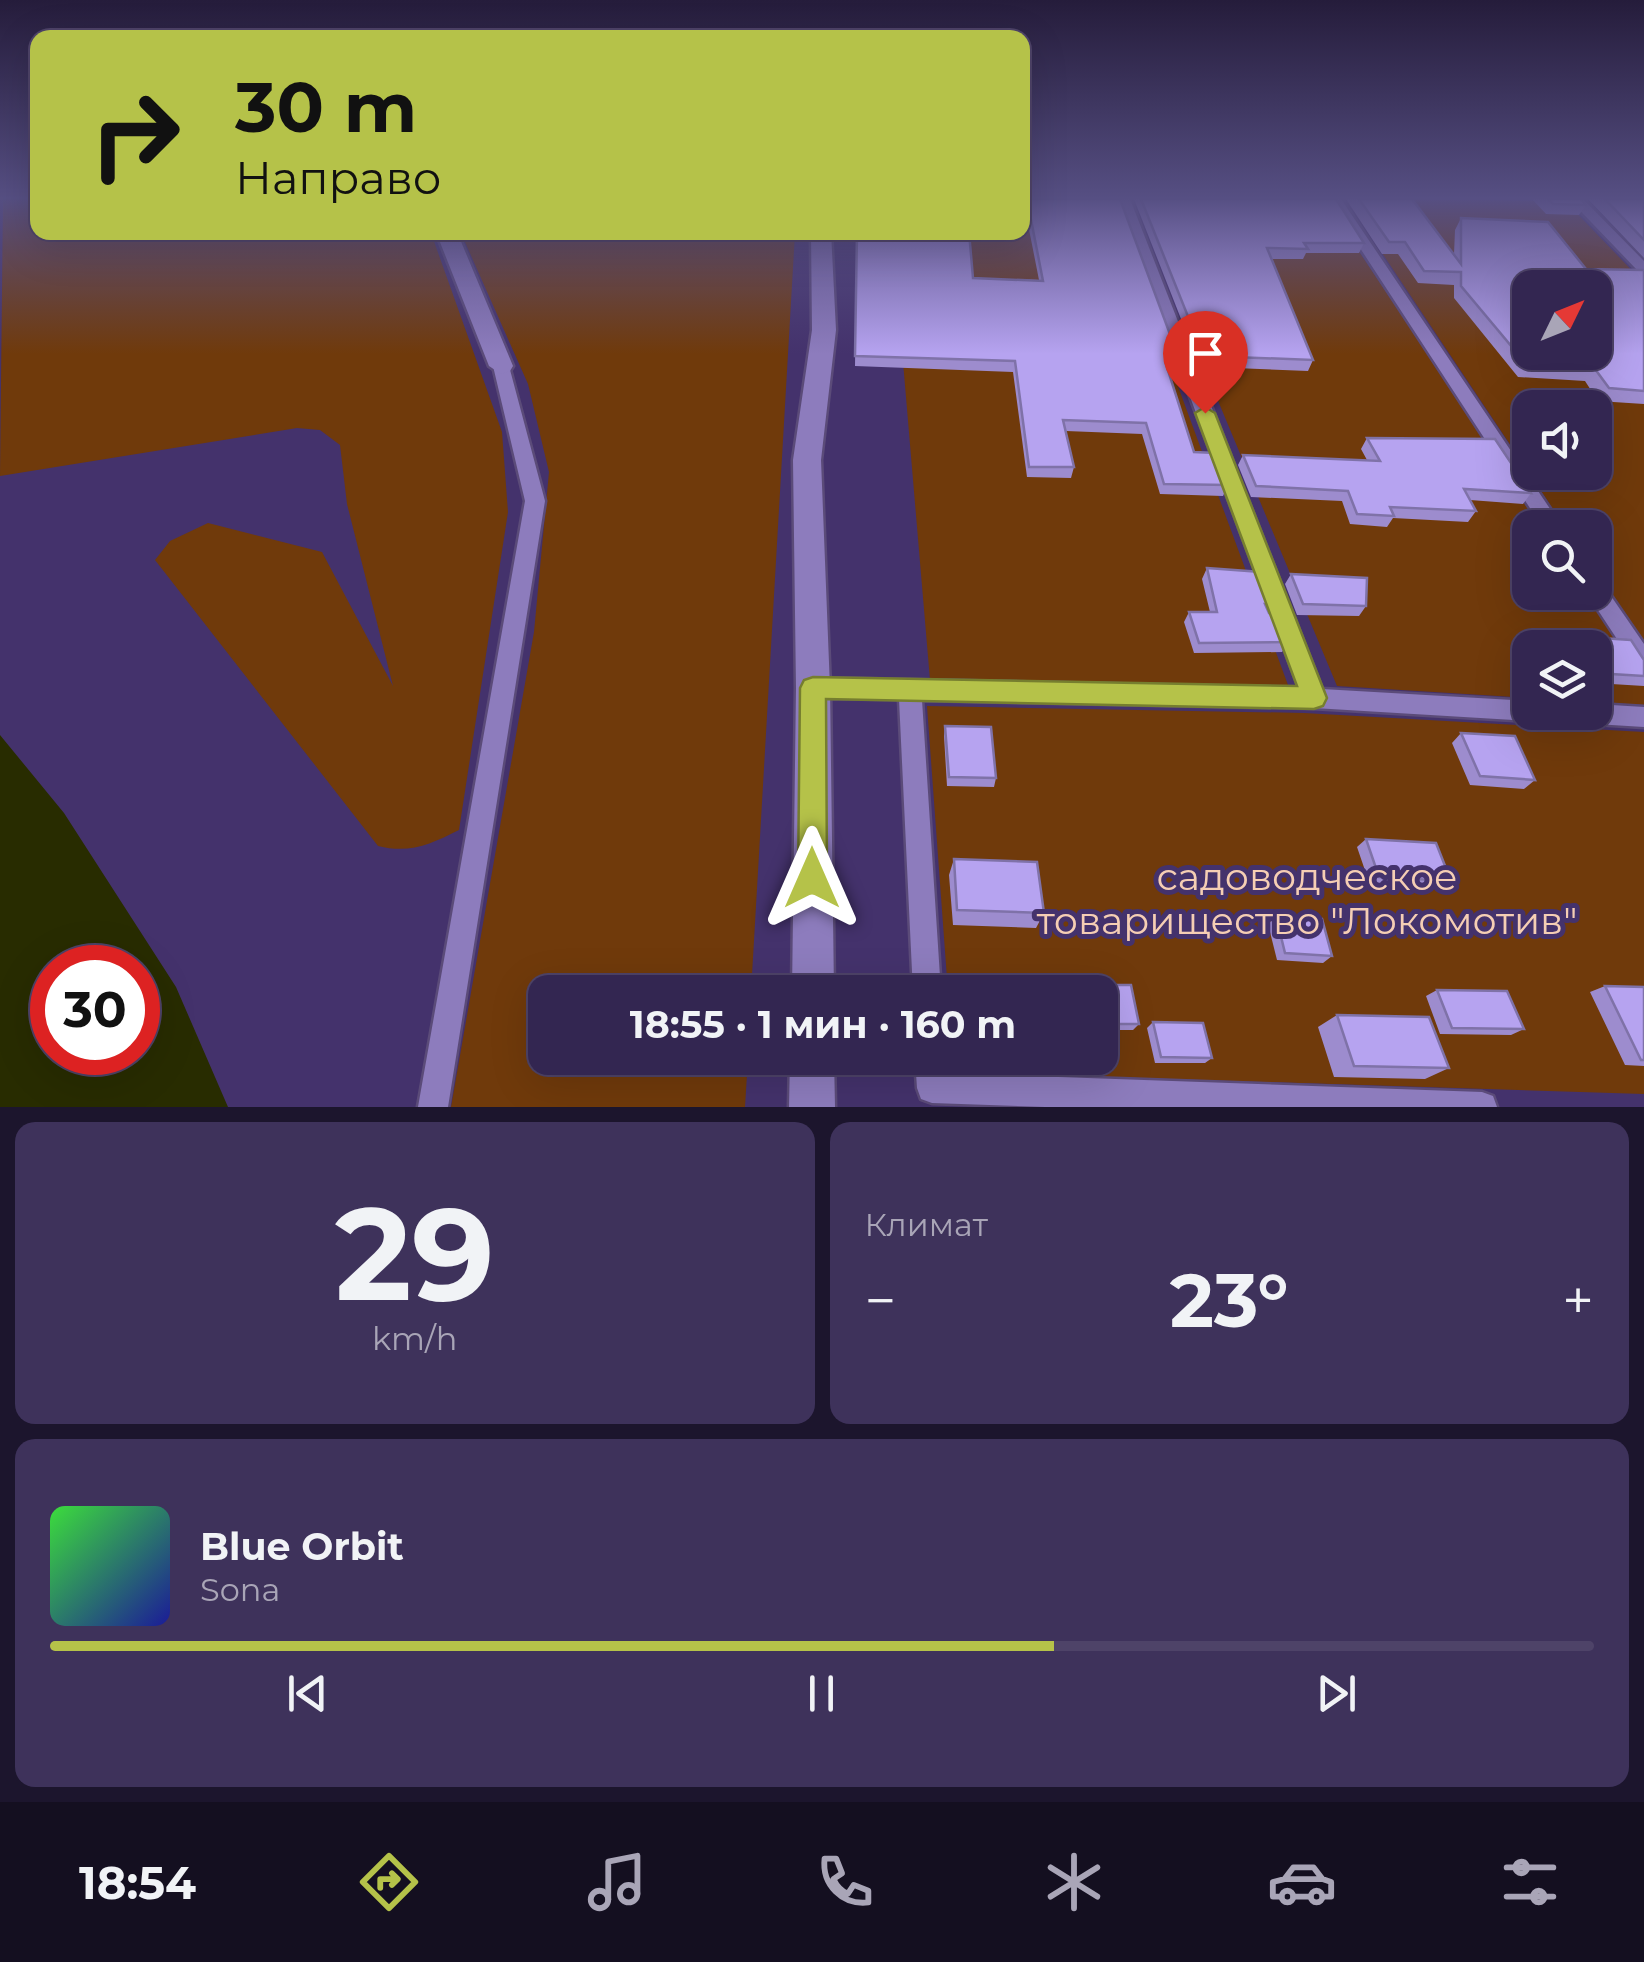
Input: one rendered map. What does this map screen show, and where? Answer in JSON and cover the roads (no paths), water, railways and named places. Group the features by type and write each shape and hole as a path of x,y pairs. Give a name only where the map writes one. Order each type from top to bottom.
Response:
{"street":[{"path":"454,251 501,366"},
{"path":"812,975 813,688 808,460 824,330 822,251"},
{"path":"812,1075 812,1107"}],"lane":[{"path":"1144,251 1314,698"},
{"path":"1369,251 1542,510"},
{"path":"1626,251 1644,269"},
{"path":"433,1107 535,501 501,366"},
{"path":"1609,610 1644,662"},
{"path":"813,688 1314,698 1512,709"},
{"path":"910,690 925,975"},
{"path":"1612,715 1644,717"},
{"path":"931,1075 932,1088 1482,1107"}],"park label":[{"name":"садоводческое товарищество \"Локомотив\"","path":"1307,898"}]}
